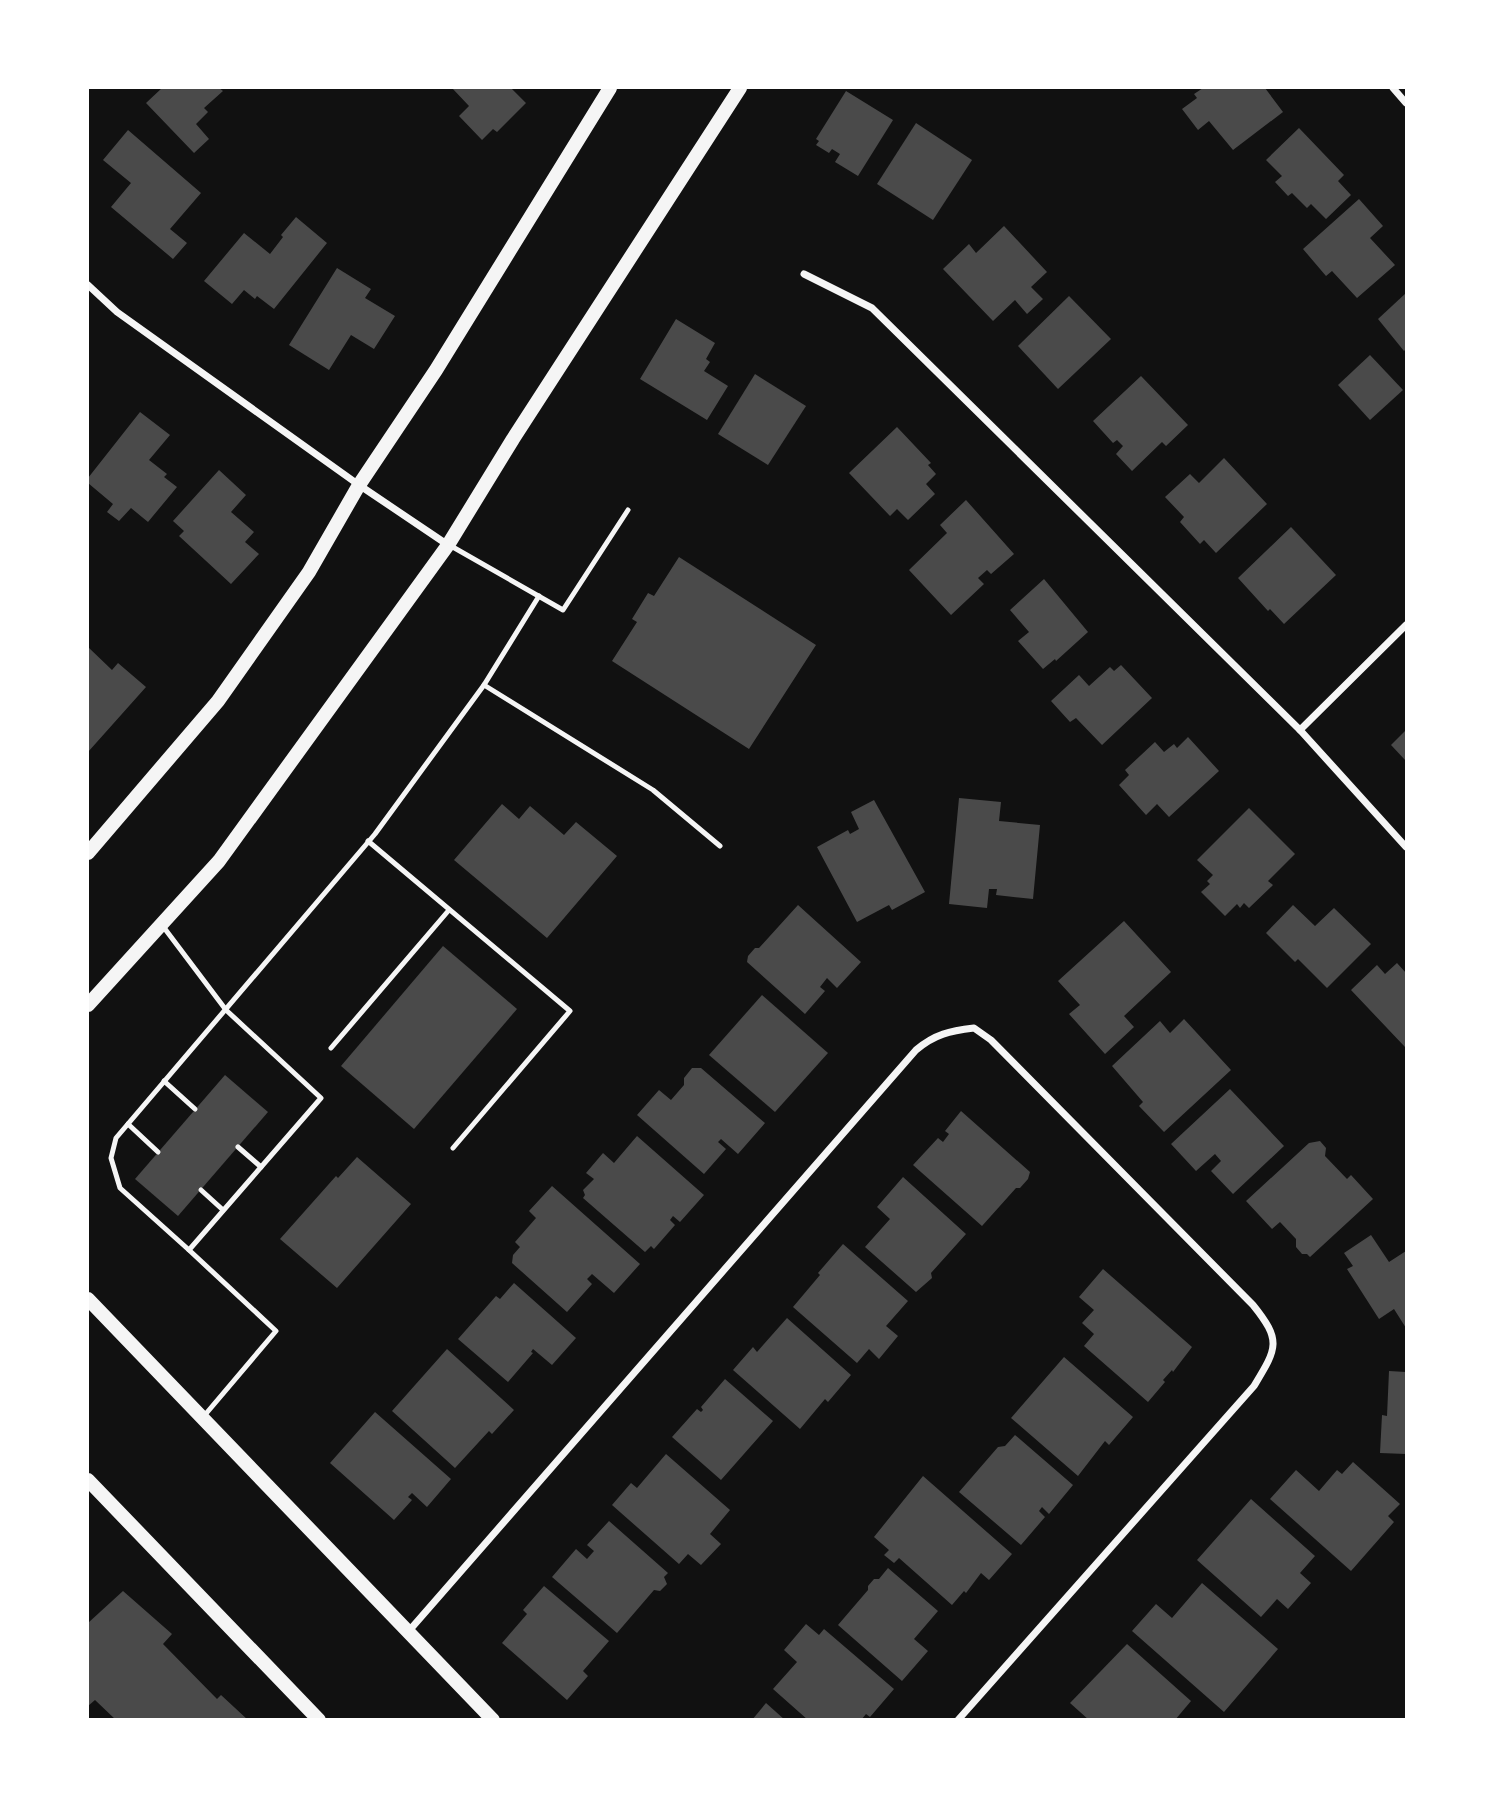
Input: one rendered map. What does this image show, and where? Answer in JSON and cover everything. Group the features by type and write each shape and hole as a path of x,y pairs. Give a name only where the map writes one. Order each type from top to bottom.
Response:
{"main road":[{"path":"88,853 218,701 309,572 359,485 436,370 610,88"},
{"path":"88,1005 219,861 448,545 513,439 740,88"},
{"path":"88,1299 493,1720"},
{"path":"88,1480 319,1720"}],"street":[{"path":"1392,88 1406,103"},
{"path":"804,274 872,308 1300,730 1406,847"},
{"path":"88,285 117,312 359,485 448,545"},
{"path":"1300,730 1406,625"},
{"path":"407,1632 916,1050 931,1038 947,1031 974,1028 991,1040 1253,1305 1268,1324 1275,1343 1254,1386 958,1720"}],"lane":[{"path":"448,545 563,610 628,510"},
{"path":"202,1418 276,1331 120,1188 111,1158 116,1138 368,842 484,685 539,596"},
{"path":"484,685 653,790 720,846"},
{"path":"368,842 570,1011 453,1148"},
{"path":"331,1048 450,910"},
{"path":"162,925 226,1010 321,1098 189,1250"},
{"path":"164,1081 195,1109"},
{"path":"128,1124 158,1152"},
{"path":"238,1147 261,1167"},
{"path":"201,1190 223,1210"}],"building":[{"path":"162,88 219,88 223,91 204,108 208,112 196,124 209,139 194,153 146,103"},
{"path":"452,88 511,88 526,103 497,132 493,129 482,140 459,116 469,106"},
{"path":"1203,88 1265,88 1283,112 1233,150 1209,121 1198,130 1182,109 1197,98 1194,94"},
{"path":"846,91 893,120 858,176 835,162 840,154 832,149 829,153 816,145 819,141 816,139"},
{"path":"916,123 972,160 933,220 877,184"},
{"path":"1299,128 1344,175 1338,181 1351,195 1326,219 1311,204 1307,208 1292,193 1288,196 1275,182 1282,176 1266,160"},
{"path":"128,130 201,193 170,229 187,243 173,259 111,207 131,183 103,160"},
{"path":"1359,199 1383,226 1370,238 1395,265 1357,298 1332,271 1326,276 1303,249"},
{"path":"296,217 327,243 274,309 244,290 232,304 204,281 244,233 270,254"},
{"path":"1004,226 1047,272 1031,287 1043,299 1027,314 1015,300 993,321 943,269 969,244 976,253"},
{"path":"337,268 371,289 365,298 395,316 374,349 351,335 329,370 289,345"},
{"path":"1406,293 1406,349 1404,351 1378,319"},
{"path":"1069,296 1111,339 1058,389 1018,346"},
{"path":"676,319 715,343 706,359 710,362 704,371 728,386 707,420 640,379"},
{"path":"1370,355 1403,390 1370,420 1338,385"},
{"path":"755,374 806,406 768,465 718,434"},
{"path":"1141,376 1188,425 1166,446 1162,442 1132,471 1116,454 1123,446 1117,440 1113,443 1093,421"},
{"path":"140,412 170,435 149,460 167,474 164,477 177,487 148,522 131,508 119,521 107,512 113,504 88,483 88,478"},
{"path":"897,427 931,463 928,465 936,474 926,484 935,494 908,520 897,509 890,516 849,473"},
{"path":"1224,458 1267,504 1216,553 1204,540 1200,544 1180,522 1184,517 1165,497 1190,474 1199,483"},
{"path":"219,470 246,495 231,512 254,532 245,542 259,554 231,584 179,536 184,531 173,521"},
{"path":"966,500 1014,554 991,574 987,570 978,578 984,584 951,615 909,570 947,533 940,525"},
{"path":"1291,527 1336,575 1284,624 1270,609 1268,611 1238,578"},
{"path":"679,557 816,645 749,749 612,661 637,622 632,619 648,593 654,596"},
{"path":"1044,579 1088,632 1043,669 1018,641 1029,632 1010,610"},
{"path":"88,647 112,670 118,663 146,687 88,752"},
{"path":"1121,665 1152,698 1102,745 1076,718 1070,722 1051,701 1079,675 1089,686 1110,667 1114,671"},
{"path":"1406,730 1406,761 1391,745"},
{"path":"1188,737 1219,771 1169,817 1157,804 1146,815 1119,785 1129,775 1125,770 1155,742 1164,752 1174,744 1177,748"},
{"path":"959,798 1001,802 999,821 1040,825 1033,899 996,895 997,889 989,889 987,908 949,904"},
{"path":"874,800 925,892 892,910 889,905 857,922 817,847 848,830 850,834 859,829 851,812"},
{"path":"502,804 519,819 530,806 564,835 576,822 617,856 547,938 454,860"},
{"path":"1249,808 1295,854 1268,881 1273,885 1249,908 1244,903 1240,908 1237,904 1225,916 1201,892 1210,884 1207,881 1213,875 1197,860"},
{"path":"798,905 861,962 837,988 827,978 820,987 825,991 805,1014 747,962 748,956 755,948 759,948"},
{"path":"1293,905 1315,926 1334,908 1371,944 1327,988 1298,959 1295,962 1266,933"},
{"path":"1124,921 1171,972 1124,1016 1134,1027 1105,1054 1069,1014 1080,1005 1058,981"},
{"path":"443,946 517,1009 414,1129 341,1066"},
{"path":"1397,963 1406,973 1405,1047 1351,990 1377,965 1385,974"},
{"path":"762,995 828,1053 775,1112 709,1055"},
{"path":"1184,1019 1231,1070 1164,1132 1139,1106 1143,1102 1112,1066 1160,1021 1170,1033"},
{"path":"692,1068 701,1068 765,1123 738,1154 721,1139 718,1142 726,1149 704,1174 637,1115 659,1090 671,1100 684,1085 684,1078"},
{"path":"225,1075 268,1112 178,1216 135,1179"},
{"path":"1230,1089 1284,1146 1233,1194 1211,1171 1221,1161 1215,1154 1196,1171 1171,1144"},
{"path":"961,1111 1030,1172 1020,1188 1016,1188 982,1226 913,1165 938,1138 943,1142 949,1134 945,1131"},
{"path":"637,1136 704,1195 680,1222 673,1216 670,1220 675,1225 654,1249 651,1246 645,1252 583,1198 583,1190 594,1179 586,1173 603,1153 614,1163"},
{"path":"1320,1141 1326,1148 1325,1156 1347,1179 1351,1175 1373,1199 1310,1257 1302,1254 1296,1247 1296,1239 1280,1222 1272,1229 1246,1201 1309,1143"},
{"path":"357,1157 411,1204 337,1288 280,1239 336,1176 338,1178"},
{"path":"903,1177 966,1234 931,1273 932,1278 916,1292 865,1247 890,1219 877,1207"},
{"path":"552,1186 640,1264 614,1293 592,1274 587,1279 592,1284 567,1312 512,1263 513,1255 520,1247 515,1242 536,1218 529,1211"},
{"path":"1371,1235 1389,1262 1406,1251 1406,1328 1394,1309 1379,1319 1347,1269 1353,1266 1344,1253"},
{"path":"843,1244 908,1301 886,1326 898,1336 879,1359 869,1349 857,1363 793,1307"},
{"path":"1103,1269 1192,1347 1148,1402 1084,1346 1094,1334 1082,1323 1094,1310 1079,1297"},
{"path":"514,1283 576,1338 552,1365 533,1349 533,1353 508,1382 458,1339 496,1296 500,1299"},
{"path":"787,1318 851,1375 828,1402 825,1399 800,1429 733,1370 753,1347 757,1352"},
{"path":"447,1349 514,1410 492,1434 489,1431 455,1468 392,1411"},
{"path":"1064,1357 1133,1417 1109,1445 1105,1441 1078,1476 1011,1418"},
{"path":"1389,1371 1406,1372 1406,1454 1380,1453 1382,1415 1387,1416"},
{"path":"725,1379 773,1421 721,1480 672,1437 697,1409 701,1412 703,1410 701,1407"},
{"path":"375,1412 451,1479 427,1507 412,1493 408,1497 412,1500 394,1520 330,1463"},
{"path":"1015,1435 1073,1485 1049,1514 1042,1507 1039,1511 1045,1517 1021,1545 959,1492 998,1447 1005,1446"},
{"path":"666,1454 730,1510 710,1534 721,1544 701,1565 688,1554 679,1564 612,1505 631,1483 637,1488"},
{"path":"1353,1462 1400,1504 1388,1516 1394,1522 1351,1571 1270,1499 1296,1470 1319,1491 1337,1470 1342,1474"},
{"path":"923,1476 1012,1554 989,1580 981,1573 966,1593 964,1591 952,1605 899,1558 894,1563 884,1555 889,1550 874,1537"},
{"path":"1251,1499 1315,1556 1300,1573 1311,1583 1288,1609 1277,1599 1261,1617 1197,1560"},
{"path":"609,1521 668,1573 664,1577 667,1584 660,1591 654,1590 617,1633 552,1577 576,1549 587,1559 594,1551 587,1545"},
{"path":"888,1568 938,1611 914,1639 928,1651 902,1681 838,1625 874,1579 879,1579"},
{"path":"1202,1583 1278,1649 1224,1712 1132,1631 1156,1604 1172,1618"},
{"path":"544,1586 609,1641 583,1671 588,1676 567,1700 502,1643 527,1614 523,1610"},
{"path":"123,1591 172,1634 163,1644 217,1699 221,1695 248,1720 116,1720 95,1700 88,1706 88,1623"},
{"path":"806,1624 819,1635 824,1629 894,1689 870,1717 866,1714 861,1720 808,1720 773,1689 797,1662 784,1650"},
{"path":"1127,1644 1191,1701 1175,1720 1089,1720 1070,1703"},
{"path":"766,1703 785,1720 752,1720"}]}
